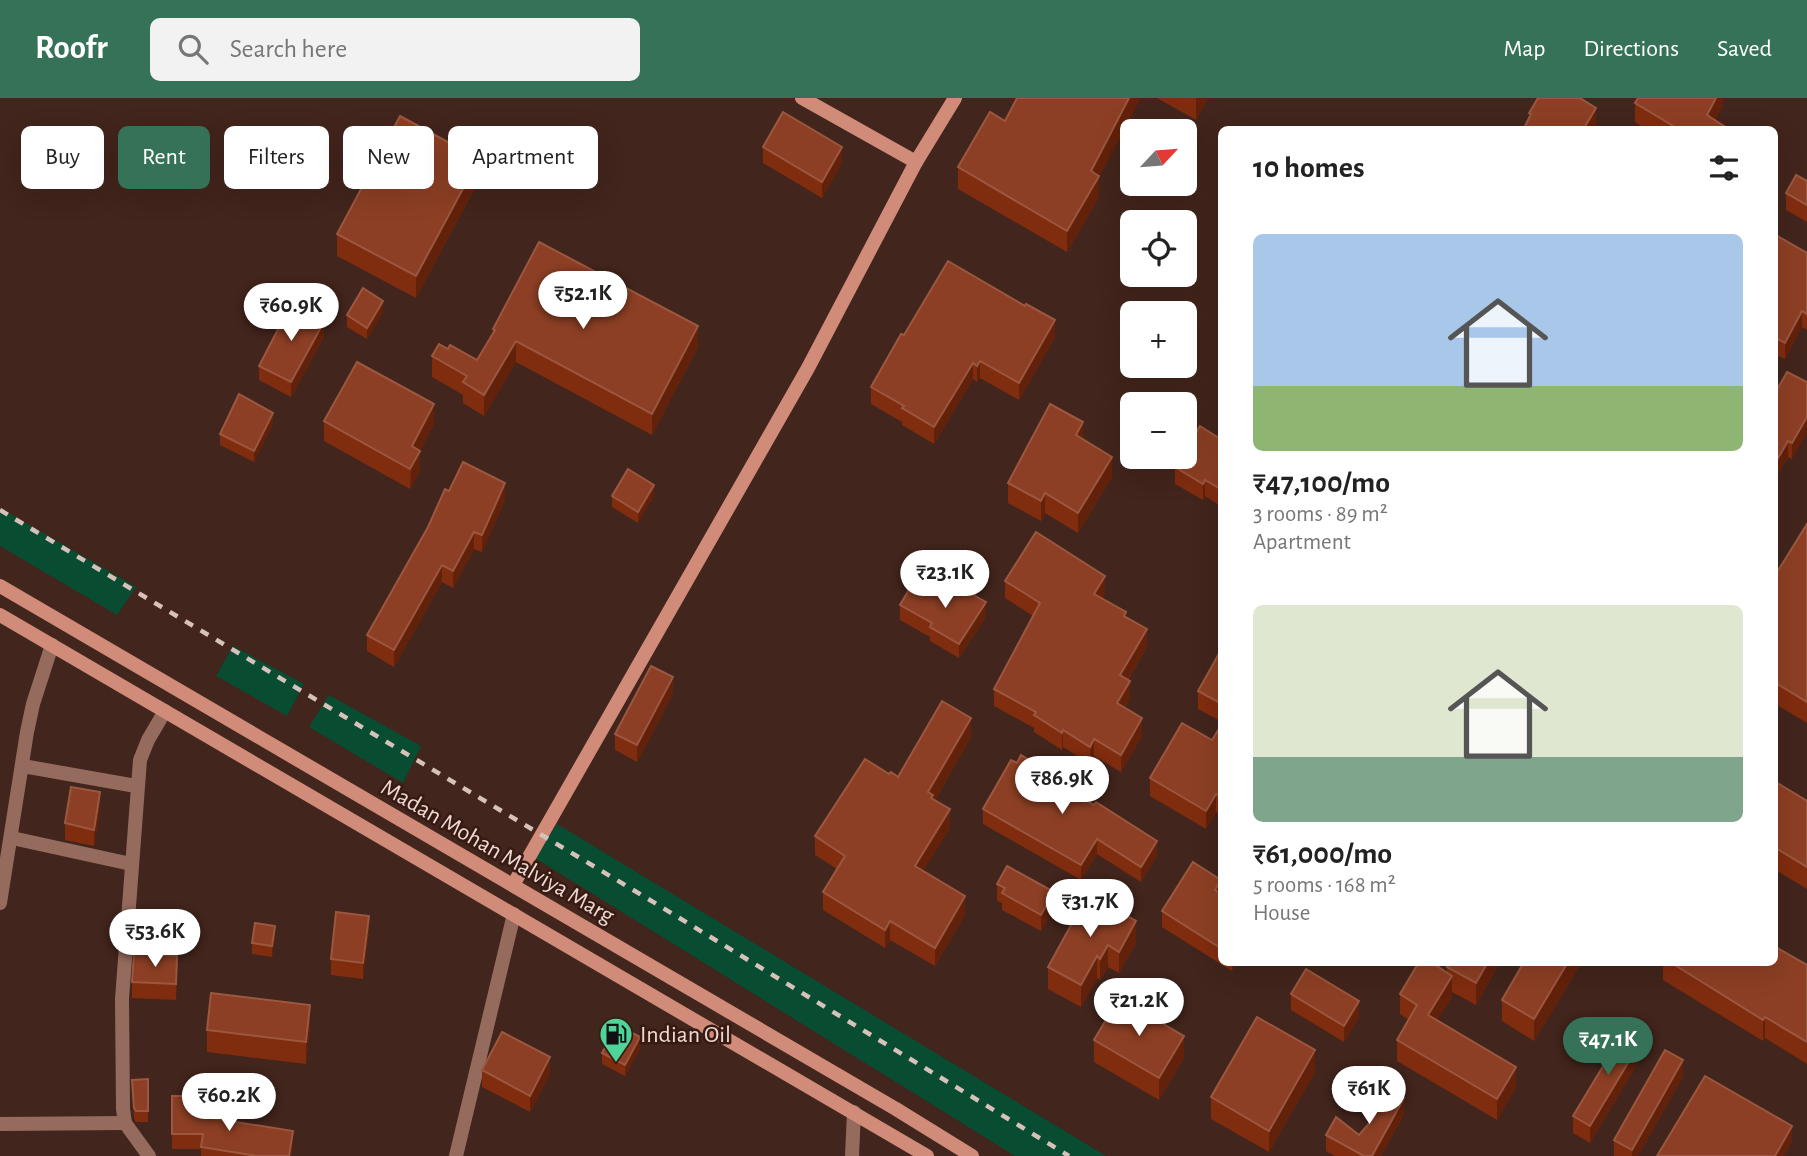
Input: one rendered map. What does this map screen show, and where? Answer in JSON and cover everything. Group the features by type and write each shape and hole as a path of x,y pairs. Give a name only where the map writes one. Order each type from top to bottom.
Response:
{"main road":[{"path":"802,98 916,162"},
{"path":"513,886 808,368 916,162 955,98"},
{"name":"Madan Mohan Malviya Marg","path":"0,586 972,1156"},
{"name":"Madan Mohan Malviya Marg","path":"0,615 926,1156"}],"street":[{"path":"0,903 33,704 52,645"},
{"path":"149,1156 125,1123 121,1068 121,999 136,786 140,760 165,711"},
{"path":"23,766 136,786"},
{"path":"12,838 131,864"},
{"path":"456,1156 514,914"},
{"path":"852,1156 854,1112"},
{"path":"0,1124 125,1123"}],"green space":[{"path":"0,508 136,587 117,615 0,546"},
{"path":"233,646 304,684 287,716 216,676"},
{"path":"329,695 421,746 403,783 309,727"},
{"path":"557,824 1106,1156 1015,1156 535,858"}],"building":[{"path":"1017,98 1129,98 1091,171 1099,176 1067,231 958,167 990,112 1005,121"},
{"path":"1538,98 1580,98 1596,108 1585,126 1525,126 1531,114 1529,113"},
{"path":"1638,98 1716,98 1707,115 1724,126 1673,126 1635,103"},
{"path":"783,112 842,147 822,182 763,147"},
{"path":"400,116 418,126 395,126"},
{"path":"434,135 448,142 448,189 463,189 416,276 337,234 361,189 434,189"},
{"path":"1796,175 1807,181 1807,205 1786,193"},
{"path":"1778,236 1807,253 1807,314 1802,311 1785,343 1778,339"},
{"path":"539,242 698,326 652,414 516,341 484,395 463,382 467,376 432,356 439,344 448,349 450,345 477,360"},
{"path":"948,261 1025,306 1026,304 1055,320 1019,383 980,361 977,366 973,363 934,427 871,387"},
{"path":"363,288 383,301 367,328 347,315"},
{"path":"291,304 324,322 291,382 259,366"},
{"path":"357,362 434,404 412,446 420,451 410,469 324,421"},
{"path":"1787,372 1807,382 1807,417 1792,443 1788,441 1778,458 1778,388"},
{"path":"239,394 273,413 254,451 220,434"},
{"path":"1050,404 1083,422 1076,435 1112,457 1078,513 1045,493 1041,501 1008,483"},
{"path":"1200,426 1218,437 1218,488 1205,480 1203,484 1178,469 1197,469 1197,431"},
{"path":"463,462 505,483 482,535 474,532 453,571 442,565 394,650 367,635 428,527 445,489 449,491"},
{"path":"628,469 654,485 638,512 612,496"},
{"path":"1807,524 1807,702 1778,684 1778,571"},
{"path":"1036,532 1105,576 1094,594 1126,612 1124,616 1147,629 1120,675 1130,681 1117,703 1142,718 1121,755 1094,739 1090,747 1063,730 1062,733 1034,715 1036,712 994,689 1040,603 1005,581"},
{"path":"914,581 946,599 954,584 986,602 959,644 930,627 932,623 900,605"},
{"path":"1218,655 1218,702 1198,691"},
{"path":"651,666 673,677 637,745 615,734"},
{"path":"942,701 971,718 928,792 933,795 931,798 950,809 915,866 965,896 935,948 890,921 885,930 823,892 845,856 815,836 865,759 898,777"},
{"path":"1182,723 1212,740 1218,730 1218,795 1216,794 1206,811 1150,778"},
{"path":"1021,755 1051,773 1047,779 1094,805 1096,802 1157,841 1141,867 1097,839 1081,865 983,809 1011,760 1017,763"},
{"path":"1778,783 1807,801 1807,867 1778,849"},
{"path":"71,787 100,792 94,830 65,823"},
{"path":"1193,862 1218,878 1215,890 1218,892 1218,946 1162,911"},
{"path":"1007,866 1054,892 1041,915 1002,893 1005,888 997,884"},
{"path":"1088,894 1136,921 1119,952 1108,945 1100,959 1097,956 1081,985 1048,967"},
{"path":"336,912 369,916 363,963 331,959"},
{"path":"255,923 275,926 272,946 252,943"},
{"path":"1778,948 1807,965 1807,1042 1765,1017 1763,1020 1676,966 1778,966"},
{"path":"134,953 177,956 176,984 132,982"},
{"path":"1417,966 1437,966 1452,976 1428,1015 1516,1067 1497,1099 1397,1040 1417,1005 1400,994"},
{"path":"1447,966 1486,966 1476,983"},
{"path":"1522,966 1566,966 1534,1019 1502,1000"},
{"path":"1306,969 1359,1001 1344,1026 1291,994"},
{"path":"211,993 310,1005 306,1042 207,1030"},
{"path":"1119,998 1184,1036 1159,1078 1094,1040"},
{"path":"1257,1017 1315,1050 1269,1131 1211,1097"},
{"path":"617,1025 640,1037 625,1065 602,1053"},
{"path":"1626,1028 1643,1038 1590,1126 1573,1116"},
{"path":"502,1032 550,1057 530,1096 482,1070"},
{"path":"1665,1050 1683,1060 1632,1150 1614,1140"},
{"path":"1705,1076 1792,1126 1775,1156 1657,1156"},
{"path":"148,1079 148,1111 136,1111 132,1080"},
{"path":"1382,1085 1404,1098 1372,1156 1364,1156 1326,1135 1336,1117 1359,1135 1374,1118"},
{"path":"172,1096 192,1096 192,1115 293,1131 289,1156 257,1156 201,1147 203,1134 172,1134"}],"railway":[{"path":"0,510 645,897 1069,1156"}],"place":[{"name":"Indian Oil","path":"616,1064"}]}
